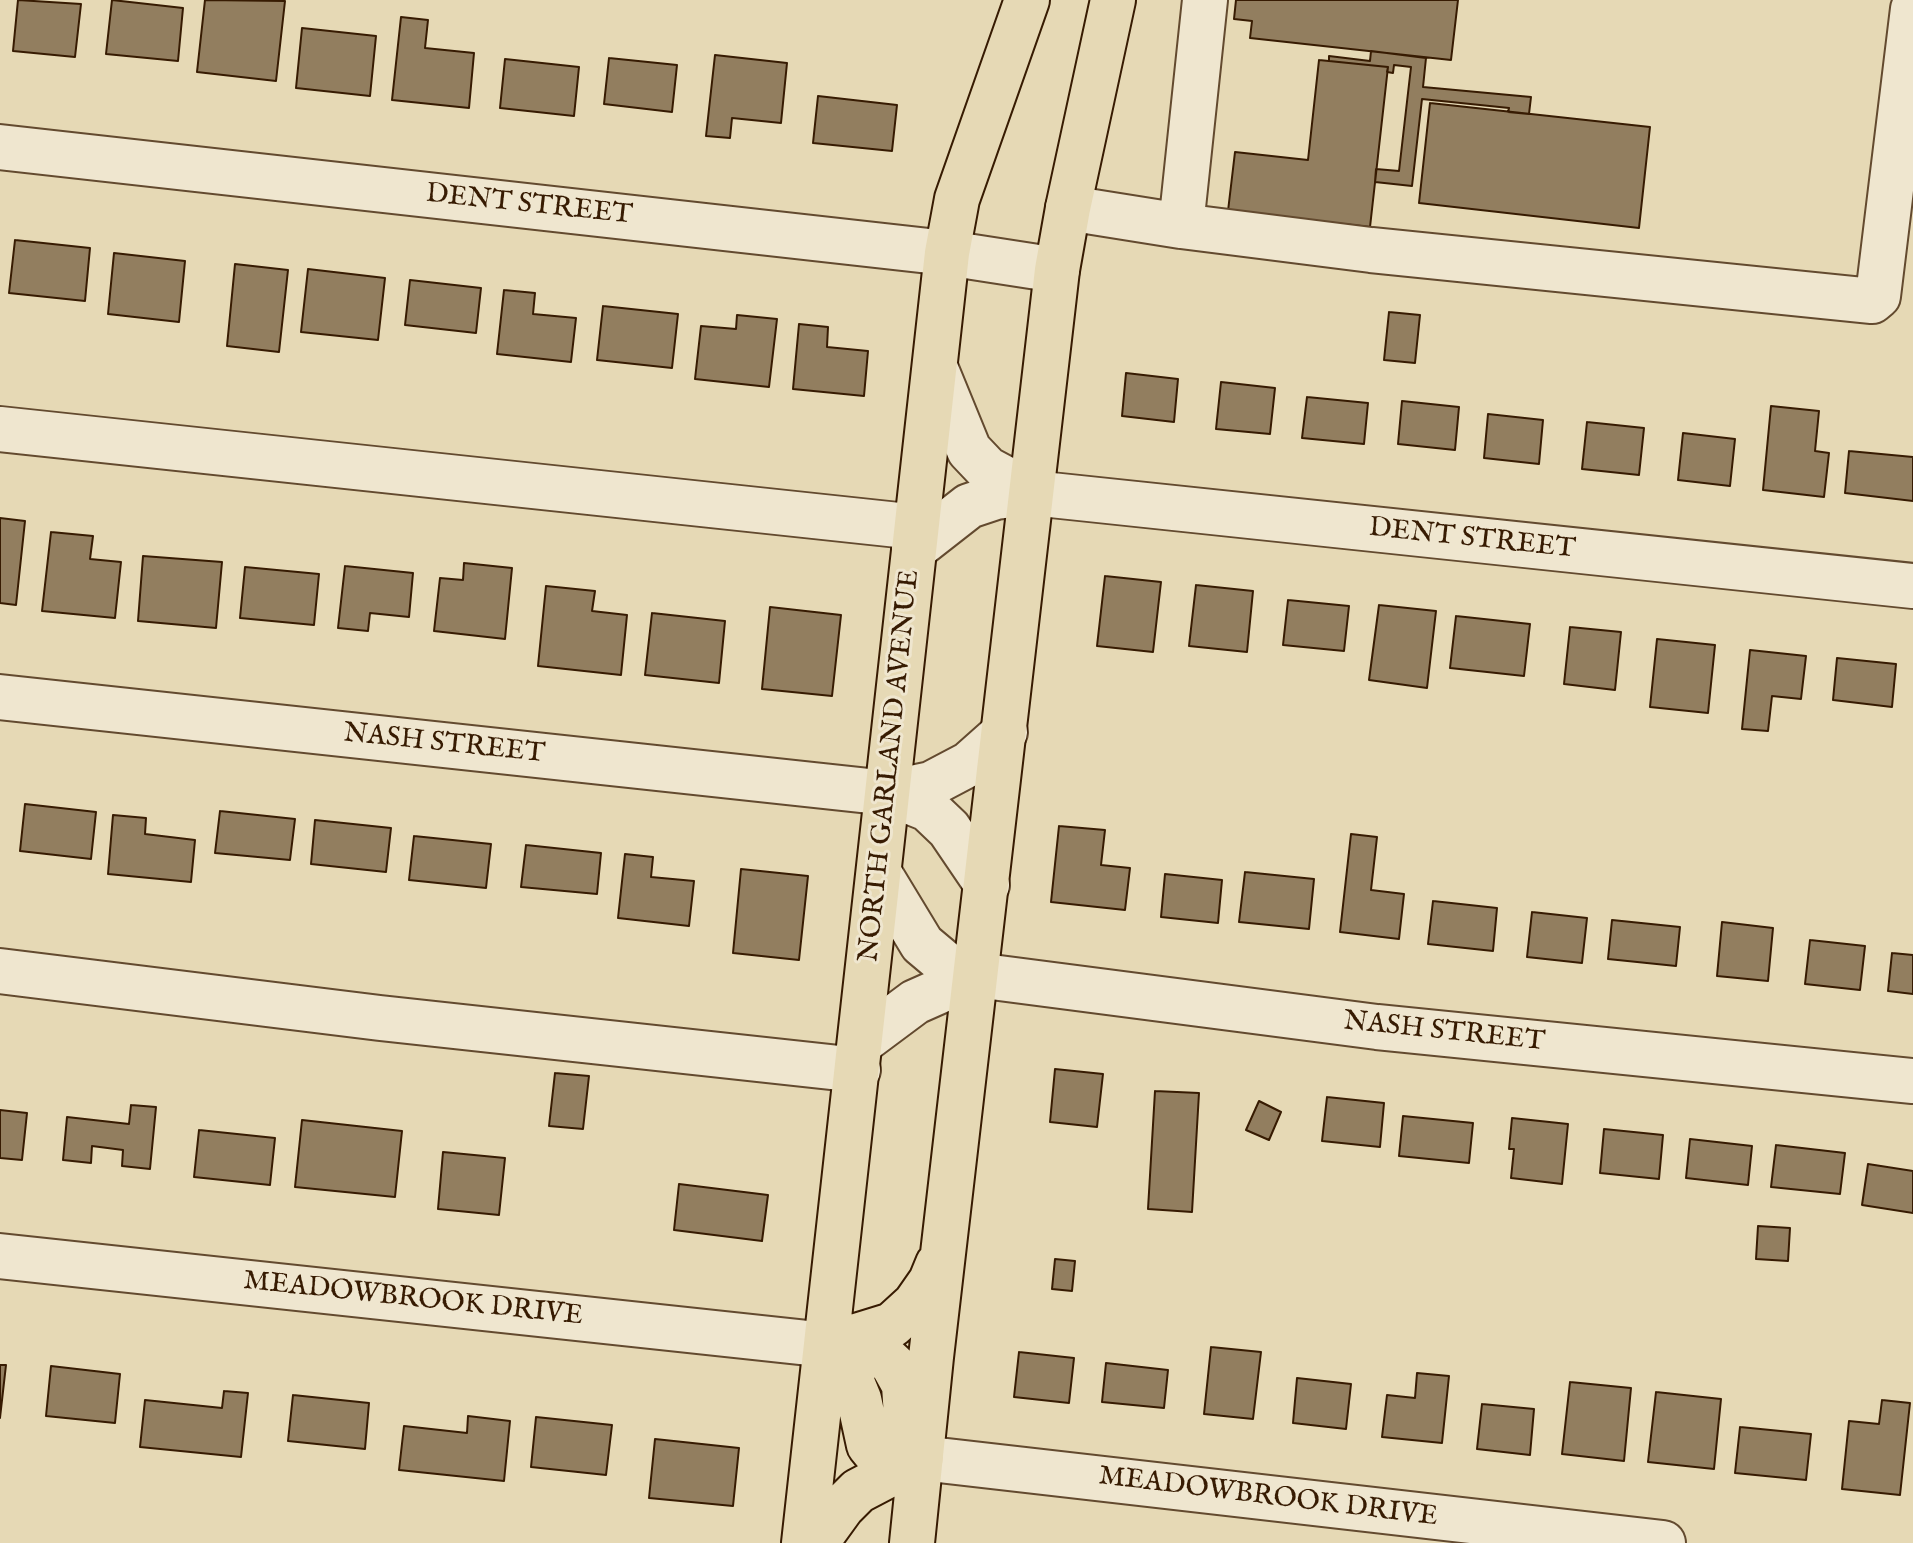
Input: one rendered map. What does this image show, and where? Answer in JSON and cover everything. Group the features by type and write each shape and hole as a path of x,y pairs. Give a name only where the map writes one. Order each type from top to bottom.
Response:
{"main road":[{"name":"NORTH GARLAND AVENUE","path":"804,1543 947,253 957,199 1027,0"},
{"path":"912,1543 943,1249 1057,270 1113,0"},
{"path":"921,1458 878,1456 869,1445 859,1399 850,1377 827,1345 892,1325 915,1304 931,1281 943,1249"},
{"path":"816,1543 858,1491 921,1458"}],"street":[{"path":"1181,226 1205,0"},
{"path":"1068,208 1371,250 1872,301 1878,296 1913,9"},
{"name":"DENT STREET","path":"0,147 947,253 1057,270"},
{"name":"DENT STREET","path":"935,367 969,450 987,469 1032,493"},
{"path":"0,429 916,538"},
{"name":"DENT STREET","path":"916,538 969,506 996,497 1032,493 1913,586"},
{"name":"NASH STREET","path":"0,697 888,793 928,809 949,829 987,885"},
{"name":"NASH STREET","path":"888,793 931,784 944,778 969,764 1005,732"},
{"name":"NASH STREET","path":"879,873 922,944 947,965 976,975 1377,1027 1913,1081"},
{"path":"0,971 364,1016 859,1056 915,1002 976,975"},
{"name":"MEADOWBROOK DRIVE","path":"0,1256 827,1345"},
{"name":"MEADOWBROOK DRIVE","path":"921,1458 1663,1543"}],"building":[{"path":"18,0 81,4 75,57 13,51"},
{"path":"112,0 183,8 178,61 106,54"},
{"path":"205,0 285,1 276,81 197,72"},
{"path":"1236,0 1458,0 1451,60 1250,38 1252,21 1234,19"},
{"path":"401,17 428,20 425,48 474,53 469,108 392,100"},
{"path":"302,28 376,36 370,96 296,88"},
{"path":"1371,51 1426,58 1423,87 1531,97 1529,114 1508,112 1509,108 1422,99 1412,186 1375,182 1376,169 1399,171 1411,67 1394,65 1393,73 1387,72 1388,67 1329,61 1329,56 1370,61"},
{"path":"715,55 787,63 781,123 732,118 730,138 706,136"},
{"path":"609,58 677,65 672,112 604,104"},
{"path":"505,59 579,67 574,116 500,108"},
{"path":"1319,60 1388,67 1370,227 1228,211 1235,152 1308,160"},
{"path":"818,96 897,105 892,151 813,143"},
{"path":"1430,103 1650,127 1639,228 1419,203"},
{"path":"15,240 90,248 85,301 9,293"},
{"path":"114,253 185,261 179,322 108,314"},
{"path":"235,264 288,270 279,352 227,346"},
{"path":"308,269 385,278 378,340 301,332"},
{"path":"410,280 481,288 476,333 405,325"},
{"path":"504,290 535,293 533,314 576,318 571,362 497,354"},
{"path":"603,306 678,314 672,368 597,360"},
{"path":"1389,312 1420,315 1415,363 1384,360"},
{"path":"737,315 777,319 769,387 695,379 701,326 736,329"},
{"path":"799,324 828,327 827,347 868,351 864,396 793,389"},
{"path":"1126,373 1178,379 1174,422 1122,416"},
{"path":"1221,382 1275,388 1270,434 1216,429"},
{"path":"1307,397 1368,403 1364,444 1302,438"},
{"path":"1402,401 1459,407 1455,450 1398,444"},
{"path":"1771,406 1819,411 1815,451 1829,453 1824,497 1763,490"},
{"path":"1488,414 1543,420 1539,464 1484,458"},
{"path":"1587,422 1644,428 1639,475 1582,469"},
{"path":"1683,433 1735,439 1730,486 1678,480"},
{"path":"1849,451 1913,457 1913,501 1845,493"},
{"path":"0,518 25,521 16,605 0,603"},
{"path":"51,532 93,536 90,559 121,562 115,618 42,611"},
{"path":"143,556 222,562 216,628 138,621"},
{"path":"464,563 512,568 505,639 434,631 440,578 463,580"},
{"path":"345,566 413,573 409,617 370,613 368,631 338,628"},
{"path":"245,567 319,574 314,625 240,618"},
{"path":"1105,576 1161,582 1153,652 1097,646"},
{"path":"1196,585 1253,591 1247,652 1189,646"},
{"path":"546,586 595,591 592,611 627,615 621,675 538,666"},
{"path":"1288,600 1349,606 1344,651 1283,645"},
{"path":"1379,605 1436,611 1427,688 1369,680"},
{"path":"770,607 841,615 832,696 762,689"},
{"path":"652,613 725,621 719,683 645,675"},
{"path":"1456,616 1530,624 1524,676 1450,668"},
{"path":"1570,627 1621,632 1615,690 1564,684"},
{"path":"1657,639 1715,645 1708,713 1650,707"},
{"path":"1750,650 1806,656 1801,699 1772,696 1768,731 1742,729"},
{"path":"1837,658 1896,664 1892,707 1833,700"},
{"path":"25,804 96,812 91,859 20,851"},
{"path":"220,811 295,819 290,860 215,853"},
{"path":"113,815 146,818 145,834 195,840 191,882 108,874"},
{"path":"315,820 391,828 386,872 311,864"},
{"path":"1059,826 1105,830 1101,865 1130,868 1125,910 1051,902"},
{"path":"1351,834 1377,837 1371,890 1404,894 1399,939 1340,932"},
{"path":"414,836 491,844 486,888 409,880"},
{"path":"526,845 601,853 597,894 521,887"},
{"path":"625,854 653,857 651,877 694,881 689,926 618,918"},
{"path":"741,869 808,876 799,960 733,953"},
{"path":"1245,872 1314,879 1309,929 1239,922"},
{"path":"1165,874 1222,880 1218,923 1161,917"},
{"path":"1433,901 1497,908 1493,951 1428,944"},
{"path":"1532,912 1587,918 1582,963 1527,957"},
{"path":"1612,920 1680,927 1676,966 1608,959"},
{"path":"1722,922 1773,928 1768,981 1717,976"},
{"path":"1810,940 1865,946 1860,990 1805,984"},
{"path":"1892,953 1913,955 1913,994 1888,991"},
{"path":"1055,1069 1103,1074 1097,1127 1050,1122"},
{"path":"555,1073 589,1076 583,1129 549,1126"},
{"path":"1155,1091 1199,1093 1192,1212 1148,1209"},
{"path":"1327,1097 1384,1103 1380,1147 1322,1141"},
{"path":"1259,1101 1281,1112 1269,1140 1246,1130"},
{"path":"131,1105 156,1107 150,1169 122,1166 123,1150 92,1146 91,1163 63,1160 67,1117 129,1124"},
{"path":"0,1110 27,1113 22,1160 0,1158"},
{"path":"1403,1116 1473,1123 1469,1163 1399,1156"},
{"path":"1512,1118 1568,1124 1562,1184 1511,1178 1514,1149 1509,1149"},
{"path":"302,1120 402,1131 395,1197 295,1187"},
{"path":"1604,1129 1663,1135 1659,1179 1600,1173"},
{"path":"199,1130 275,1138 270,1185 194,1177"},
{"path":"1690,1139 1752,1146 1748,1185 1686,1178"},
{"path":"1776,1145 1845,1153 1840,1194 1771,1187"},
{"path":"443,1152 505,1158 499,1215 438,1209"},
{"path":"1868,1164 1913,1171 1913,1213 1862,1205"},
{"path":"679,1184 768,1195 762,1241 674,1230"},
{"path":"1758,1226 1790,1228 1788,1261 1756,1259"},
{"path":"1055,1259 1075,1261 1072,1291 1052,1289"},
{"path":"1211,1347 1261,1352 1253,1419 1204,1414"},
{"path":"1019,1352 1074,1358 1069,1403 1014,1397"},
{"path":"1106,1363 1168,1370 1164,1408 1102,1402"},
{"path":"0,1365 6,1365 0,1418"},
{"path":"51,1366 120,1374 115,1423 46,1416"},
{"path":"1417,1373 1449,1376 1442,1443 1382,1437 1387,1395 1415,1398"},
{"path":"1297,1378 1351,1384 1346,1429 1293,1423"},
{"path":"1570,1382 1631,1388 1624,1461 1562,1454"},
{"path":"224,1391 248,1393 241,1457 140,1447 145,1400 222,1408"},
{"path":"1656,1392 1721,1399 1714,1469 1648,1462"},
{"path":"293,1395 369,1403 365,1449 288,1441"},
{"path":"1882,1400 1910,1403 1900,1495 1842,1489 1849,1421 1879,1424"},
{"path":"1482,1404 1534,1409 1530,1455 1477,1449"},
{"path":"468,1416 510,1421 504,1481 399,1470 404,1426 467,1433"},
{"path":"536,1417 612,1425 606,1475 531,1467"},
{"path":"1740,1427 1811,1434 1806,1480 1735,1473"},
{"path":"655,1439 739,1448 733,1506 649,1498"}]}
